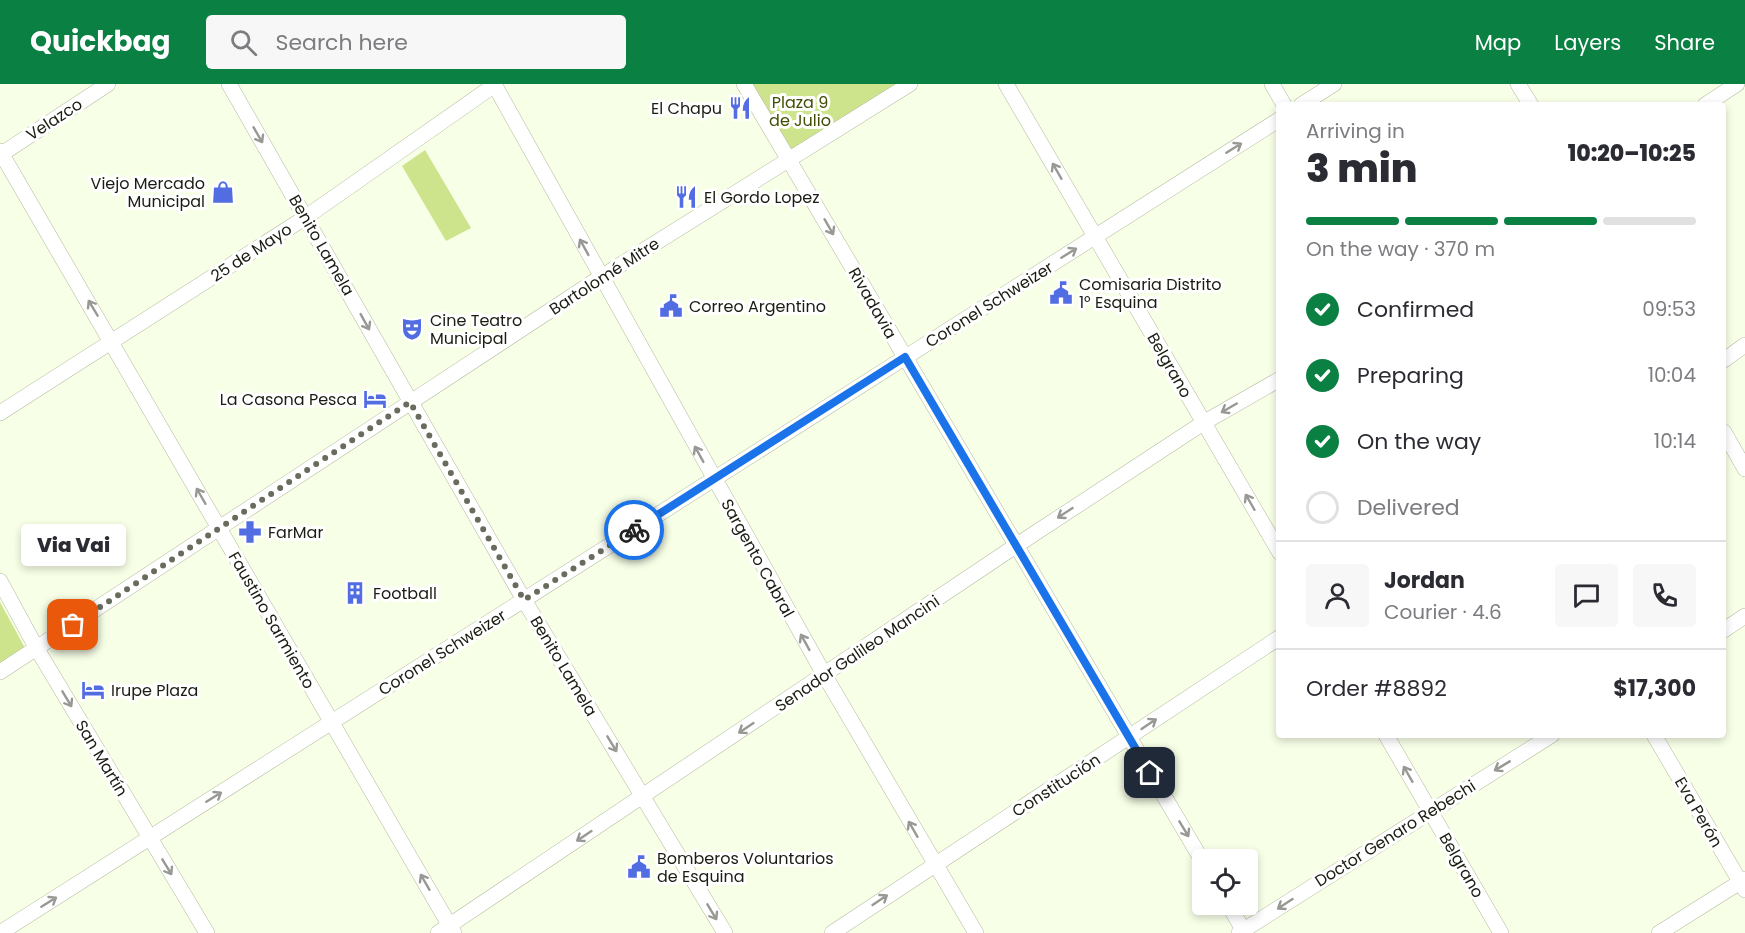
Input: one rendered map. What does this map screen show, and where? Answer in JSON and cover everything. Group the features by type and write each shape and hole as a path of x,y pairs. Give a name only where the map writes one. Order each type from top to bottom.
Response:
{"street":[{"name":"Velazco","path":"1,153 108,84"},
{"name":"Benito Lamela","path":"229,84 524,600 725,933"},
{"name":"25 de Mayo","path":"0,412 306,217 495,84"},
{"name":"Sargento Cabral","path":"495,84 713,479 825,676 976,933"},
{"name":"Rivadavia","path":"744,84 1195,849"},
{"name":"Bartolomé Mitre","path":"0,672 601,277 910,84"},
{"name":"Belgrano","path":"1006,84 1276,546"},
{"path":"1272,84 1282,102"},
{"path":"1307,102 1335,84"},
{"path":"1518,84 1529,102"},
{"path":"1710,102 1737,84"},
{"name":"Coronel Schweizer","path":"0,933 1276,122"},
{"name":"Faustino Sarmiento","path":"1,153 332,722 447,930"},
{"path":"1726,359 1745,345"},
{"name":"Senador Galileo Mancini","path":"447,930 1017,545 1203,423 1276,381"},
{"path":"1726,436 1745,469"},
{"name":"San Martín","path":"0,581 37,649 207,933"},
{"path":"1726,629 1745,616"},
{"name":"Constitución","path":"832,933 1276,640"},
{"name":"Belgrano","path":"1388,738 1501,933"},
{"name":"Doctor Genaro Rebechi","path":"1242,932 1430,810 1547,738"},
{"name":"Eva Perón","path":"1656,738 1743,884"},
{"path":"1659,933 1743,884"},
{"path":"1234,915 1242,932"}],"green space":[{"name":"Plaza 9 de Julio","path":"753,84 899,84 790,151"},
{"path":"425,150 471,228 446,241 402,166"},
{"path":"0,602 25,648 0,664"}],"way so far":[{"path":"73,625 410,402 524,600 634,530"}],"place":[{"name":"El Chapu","path":"740,108"},
{"name":"Viejo Mercado Municipal","path":"223,192"},
{"name":"El Gordo Lopez","path":"686,197"},
{"name":"Comisaria Distrito 1° Esquina","path":"1061,293"},
{"name":"Correo Argentino","path":"671,306"},
{"name":"Cine Teatro Municipal","path":"412,329"},
{"name":"La Casona Pesca","path":"375,399"},
{"name":"FarMar","path":"250,532"},
{"name":"Football","path":"355,593"},
{"name":"Via Vai","path":"73,625"},
{"name":"Irupe Plaza","path":"93,690"},
{"name":"Bomberos Voluntarios de Esquina","path":"639,867"}],"route":[{"path":"634,530 905,357 1150,773"}]}
